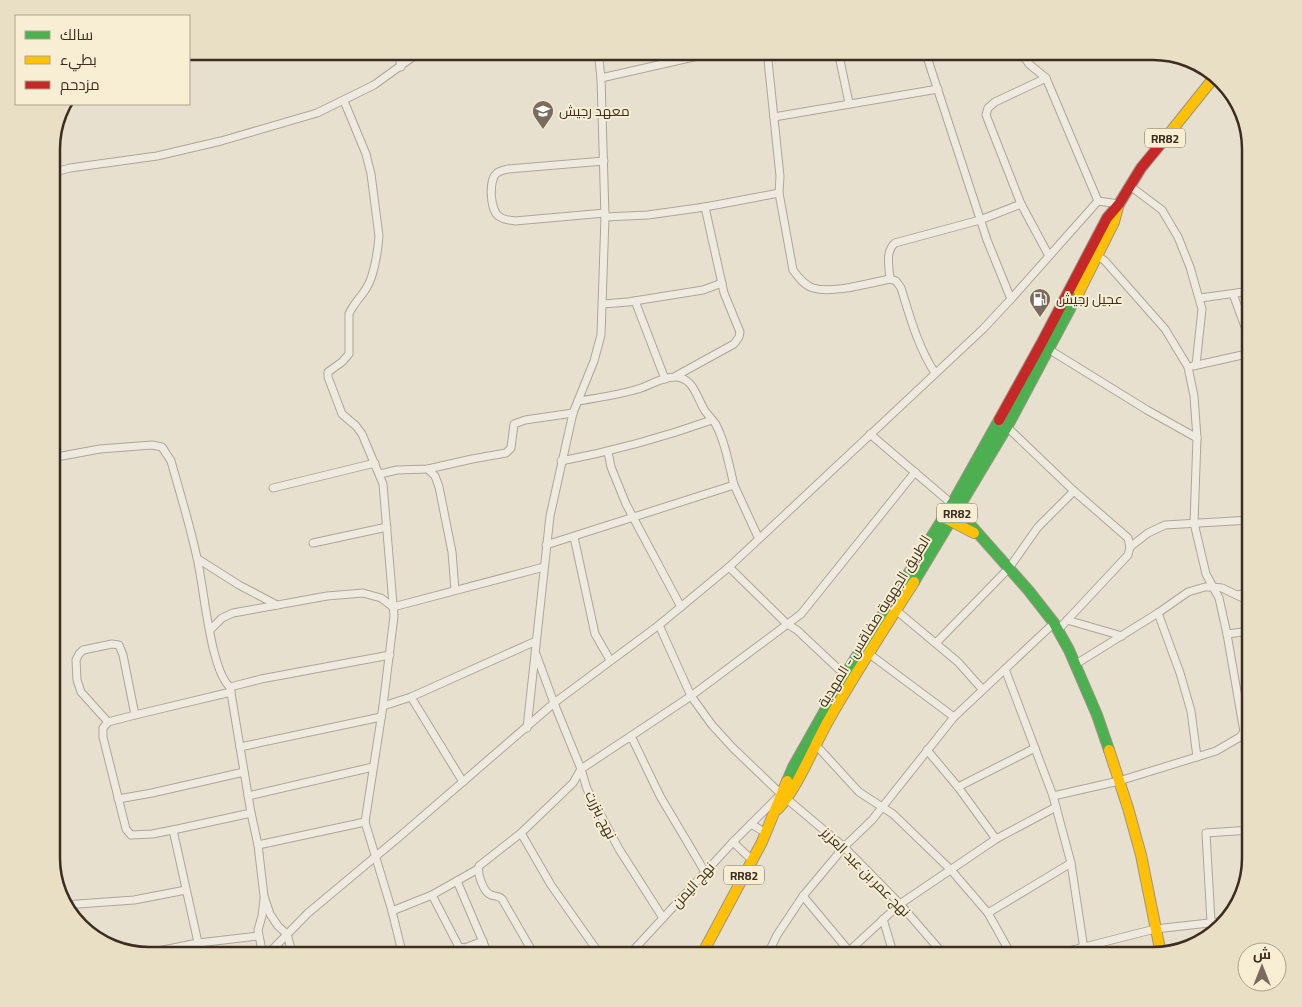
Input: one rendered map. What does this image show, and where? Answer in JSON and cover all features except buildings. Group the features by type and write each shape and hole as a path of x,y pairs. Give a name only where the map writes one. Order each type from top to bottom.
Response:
{"main road":[{"name":"الطريق الجهوية صفاقس - المهدية","path":"784,797 793,768 1006,427 1063,312 1094,254 1114,222 1119,204 1141,168 1211,81"},
{"name":"الطريق الجهوية صفاقس - المهدية","path":"956,507 1045,347"},
{"path":"956,507 977,534 1009,568 1056,627 1076,664 1097,715 1119,781 1140,855 1159,947"},
{"name":"الطريق الجهوية صفاقس - المهدية","path":"706,947 784,797 815,744 848,678 897,611 948,520"},
{"path":"948,520 977,534"}],"street":[{"path":"400,60 401,67"},
{"path":"60,171 157,156 222,141 317,113 374,85 410,60"},
{"path":"527,728 550,516 573,413 600,343 605,215 599,60"},
{"path":"601,78 680,60"},
{"path":"768,60 780,176 779,193 783,224 793,270 805,284 812,288 829,290 890,279 896,281 901,288 925,358 935,374"},
{"path":"840,60 849,103"},
{"path":"928,60 986,240 1011,299"},
{"path":"1027,60 1046,78 1098,201"},
{"path":"1046,78 994,102 988,108 986,116 1022,204 1049,256"},
{"path":"774,117 938,89"},
{"path":"344,101 366,154 371,174 379,236 369,285 349,314 349,354 342,362 328,372 328,377 342,414 362,434 384,484 394,616 383,706 364,822 401,947"},
{"path":"604,162 508,169 497,173 493,178 491,192 495,212 499,217 515,221 605,215 648,215 705,207 779,193"},
{"path":"1130,186 1162,210 1178,237 1200,298 1202,309 1196,365"},
{"path":"1098,201 1119,204"},
{"path":"274,947 308,912 554,704 659,625 729,567 758,537 983,329 1098,201"},
{"path":"890,279 889,254 891,247 895,243 980,220 1022,204"},
{"path":"578,401 602,398 638,389 674,377 734,344 739,337 740,332 724,293 705,207"},
{"path":"1094,254 1105,261 1165,329 1188,367 1194,396 1197,438 1194,523 1206,574 1220,598 1242,703"},
{"path":"603,304 703,290 722,283"},
{"path":"1200,298 1242,292"},
{"path":"1233,294 1242,318"},
{"path":"634,301 665,379"},
{"path":"1045,347 1147,410 1197,438"},
{"path":"1188,367 1242,355"},
{"path":"674,377 690,383 712,420 727,455 734,485 758,537"},
{"path":"380,474 397,470 428,469 506,453 511,448 514,424 525,420 573,413"},
{"path":"561,461 608,452 662,438 712,420"},
{"path":"772,947 804,896 844,847 872,820 954,717 1005,669 1066,620 1128,556 1130,547 1128,538 1074,492 1006,427"},
{"path":"870,434 956,507"},
{"path":"60,456 100,448 152,445 162,447 171,461 198,559 203,596 220,674 230,690 258,845 264,896 270,914 278,926 287,934 291,947"},
{"path":"608,452 618,486 681,607"},
{"path":"273,488 376,463"},
{"path":"428,469 435,476 439,486 452,552 455,590"},
{"path":"392,912 432,895 478,869 482,863 521,833 573,783 581,769 691,696 801,614 915,472"},
{"path":"546,545 734,485"},
{"path":"936,643 1009,568 1038,527 1074,492"},
{"path":"1130,547 1156,528 1165,525 1242,520"},
{"path":"313,543 387,527"},
{"path":"574,537 595,634 610,660"},
{"path":"198,559 239,585 277,605"},
{"path":"393,607 544,567"},
{"path":"729,567 787,624 797,630 848,678"},
{"path":"1076,664 1188,592 1212,586 1222,588 1242,598"},
{"path":"210,630 222,618 230,614 327,596 364,594 381,598 393,607"},
{"path":"1237,595 1242,594"},
{"path":"897,611 958,662 982,689"},
{"path":"1158,613 1180,673 1191,711 1196,757"},
{"path":"1066,620 1122,636"},
{"name":"نهج عمر بن عبد العزيز","path":"659,625 691,696 712,725 784,797 844,847 900,904 937,947"},
{"path":"1228,634 1242,632"},
{"path":"383,706 411,697 536,641"},
{"path":"108,722 81,692 76,662 83,650 112,644 119,645 123,655 134,715"},
{"name":"نهج بنزرت","path":"535,650 587,789 619,850 663,918"},
{"path":"868,653 954,717"},
{"path":"251,813 152,834 131,835 126,829 118,799 103,737 103,728 108,722 230,690 261,679 390,655"},
{"path":"1005,669 1053,796 1071,862 1084,946"},
{"path":"411,697 463,782"},
{"path":"240,747 381,717"},
{"path":"631,736 660,796 705,872"},
{"path":"1053,796 1119,781 1216,751 1242,736"},
{"path":"815,744 859,792 892,814 951,870 988,912 1007,947"},
{"path":"958,788 1035,748"},
{"path":"927,750 996,839"},
{"path":"248,796 373,767"},
{"path":"118,799 152,794 244,772"},
{"name":"نهج اليمن","path":"636,947 733,842 751,824 784,797"},
{"path":"854,947 900,904 996,839 1056,807"},
{"path":"258,845 364,822"},
{"path":"751,824 766,833"},
{"path":"173,830 199,947"},
{"path":"1211,922 1206,833 1242,831"},
{"path":"521,833 551,886 595,947"},
{"path":"733,842 752,860"},
{"path":"988,912 1071,862"},
{"path":"478,869 478,874 487,891 489,894 500,896 530,947"},
{"path":"457,881 485,947"},
{"path":"73,904 134,900 186,890"},
{"path":"432,895 459,947"},
{"path":"262,947 258,930 262,916 264,896"},
{"path":"804,896 843,947"},
{"path":"884,919 892,947"},
{"path":"1080,947 1155,929 1215,922"},
{"path":"182,947 258,936"},
{"path":"468,947 483,941"}],"traffic: fast":[{"path":"914,582 1007,427 1079,292"},
{"path":"787,781 845,675 952,504 999,420"},
{"path":"952,504 1029,591 1054,623 1069,650 1097,715 1109,750"}],"traffic: slow":[{"path":"1164,140 1211,81"},
{"path":"1079,292 1114,222 1118,207"},
{"path":"945,518 974,533"},
{"path":"778,809 792,790 848,687 914,582"},
{"path":"1109,750 1141,855 1160,947"},
{"path":"706,947 762,842 787,781"}],"traffic: jam":[{"path":"999,420 1107,218 1119,204 1141,168 1164,140"}],"place":[{"name":"معهد رجيش","path":"543,130"},
{"name":"عجيل رجيش","path":"1040,318"}]}
